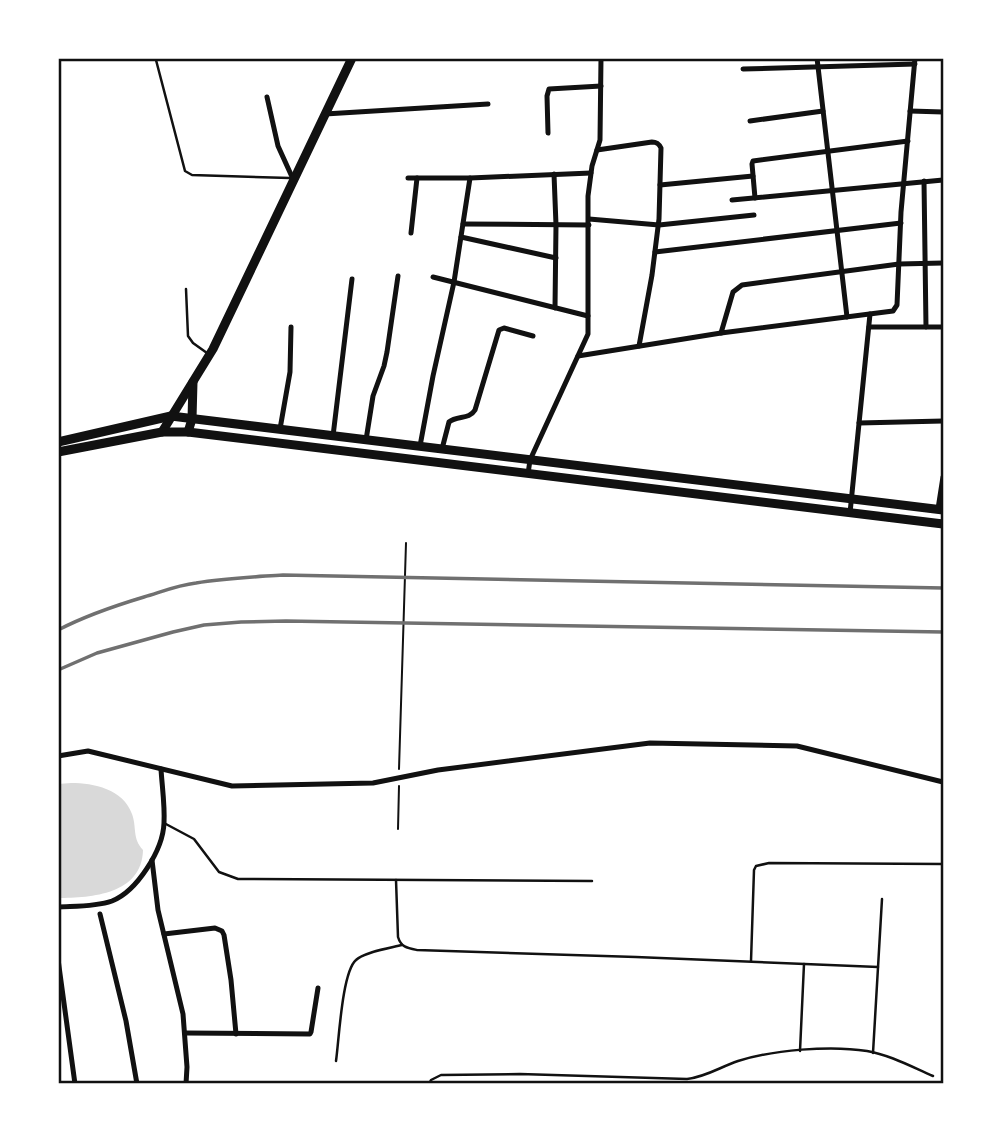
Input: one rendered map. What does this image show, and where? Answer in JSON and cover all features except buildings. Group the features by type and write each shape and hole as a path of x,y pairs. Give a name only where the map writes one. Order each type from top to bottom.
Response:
{"main road":[{"path":"162,432 210,354 352,58"},
{"path":"188,432 192,419 193,380"},
{"path":"58,442 171,416 941,509"},
{"path":"58,452 162,432 188,432 943,524"}],"street":[{"path":"528,474 530,460 588,334 588,196 600,140 601,58"},
{"path":"817,58 848,317"},
{"path":"862,58 862,65"},
{"path":"578,356 895,309 915,61 743,69"},
{"path":"548,133 549,89 601,86"},
{"path":"267,97 278,146 293,178"},
{"path":"325,114 488,104"},
{"path":"750,121 823,111"},
{"path":"911,111 943,112"},
{"path":"755,198 753,161 908,141"},
{"path":"597,150 656,142 661,148 659,225 639,346"},
{"path":"408,178 591,173"},
{"path":"554,174 555,308"},
{"path":"660,185 753,176"},
{"path":"411,233 417,178"},
{"path":"420,446 454,282 470,178"},
{"path":"732,200 943,180"},
{"path":"925,181 926,327"},
{"path":"463,224 556,225 589,222 659,225 754,215"},
{"path":"655,252 901,223"},
{"path":"461,237 556,258"},
{"path":"721,333 733,292 742,285 899,264 943,263"},
{"path":"366,440 374,390 387,352 398,276"},
{"path":"433,277 588,316"},
{"path":"332,436 352,279"},
{"path":"850,513 870,314"},
{"path":"280,429 290,372 291,327"},
{"path":"869,327 943,327"},
{"path":"442,449 449,422 454,418 468,417 475,410 499,330 504,328 533,337"},
{"path":"859,423 943,421"},
{"path":"941,509 943,477"},
{"path":"58,755 88,751 232,786 373,782 438,770 650,743 797,746 943,782"},
{"path":"58,907 112,901 135,884 152,860 162,835 164,823 161,769"},
{"path":"152,860 158,910 183,1014 186,1084"},
{"path":"100,914 126,1021 137,1084"},
{"path":"164,934 215,928 222,931 231,980 236,1034"},
{"path":"58,959 61,1010 75,1084"},
{"path":"185,1033 310,1034 318,988"}],"lane":[{"path":"156,60 185,171 192,175 293,178"},
{"path":"187,289 188,336 193,344 210,354"},
{"path":"164,823 194,839 219,872 238,879 592,881"},
{"path":"751,962 756,866 769,863 943,864"},
{"path":"396,880 398,937 402,946"},
{"path":"873,1053 881,899"},
{"path":"336,1060 350,967 356,959 367,954 402,946 417,950 878,967"},
{"path":"800,1051 804,964"},
{"path":"429,1084 431,1080 442,1075 698,1078 737,1062 766,1055 816,1049 873,1053 933,1076"},
{"path":"608,1077 609,1084"}],"path":[{"path":"399,774 405,543"},
{"path":"398,829 399,788"}],"shaded area":[{"path":"58,784 98,786 122,799 132,814 136,837 143,850 140,865 125,885 85,897 58,898"}],"railway":[{"path":"58,630 111,608 183,585 283,575 943,588"},
{"path":"58,670 97,653 173,632 204,625 241,622 943,632"}]}
